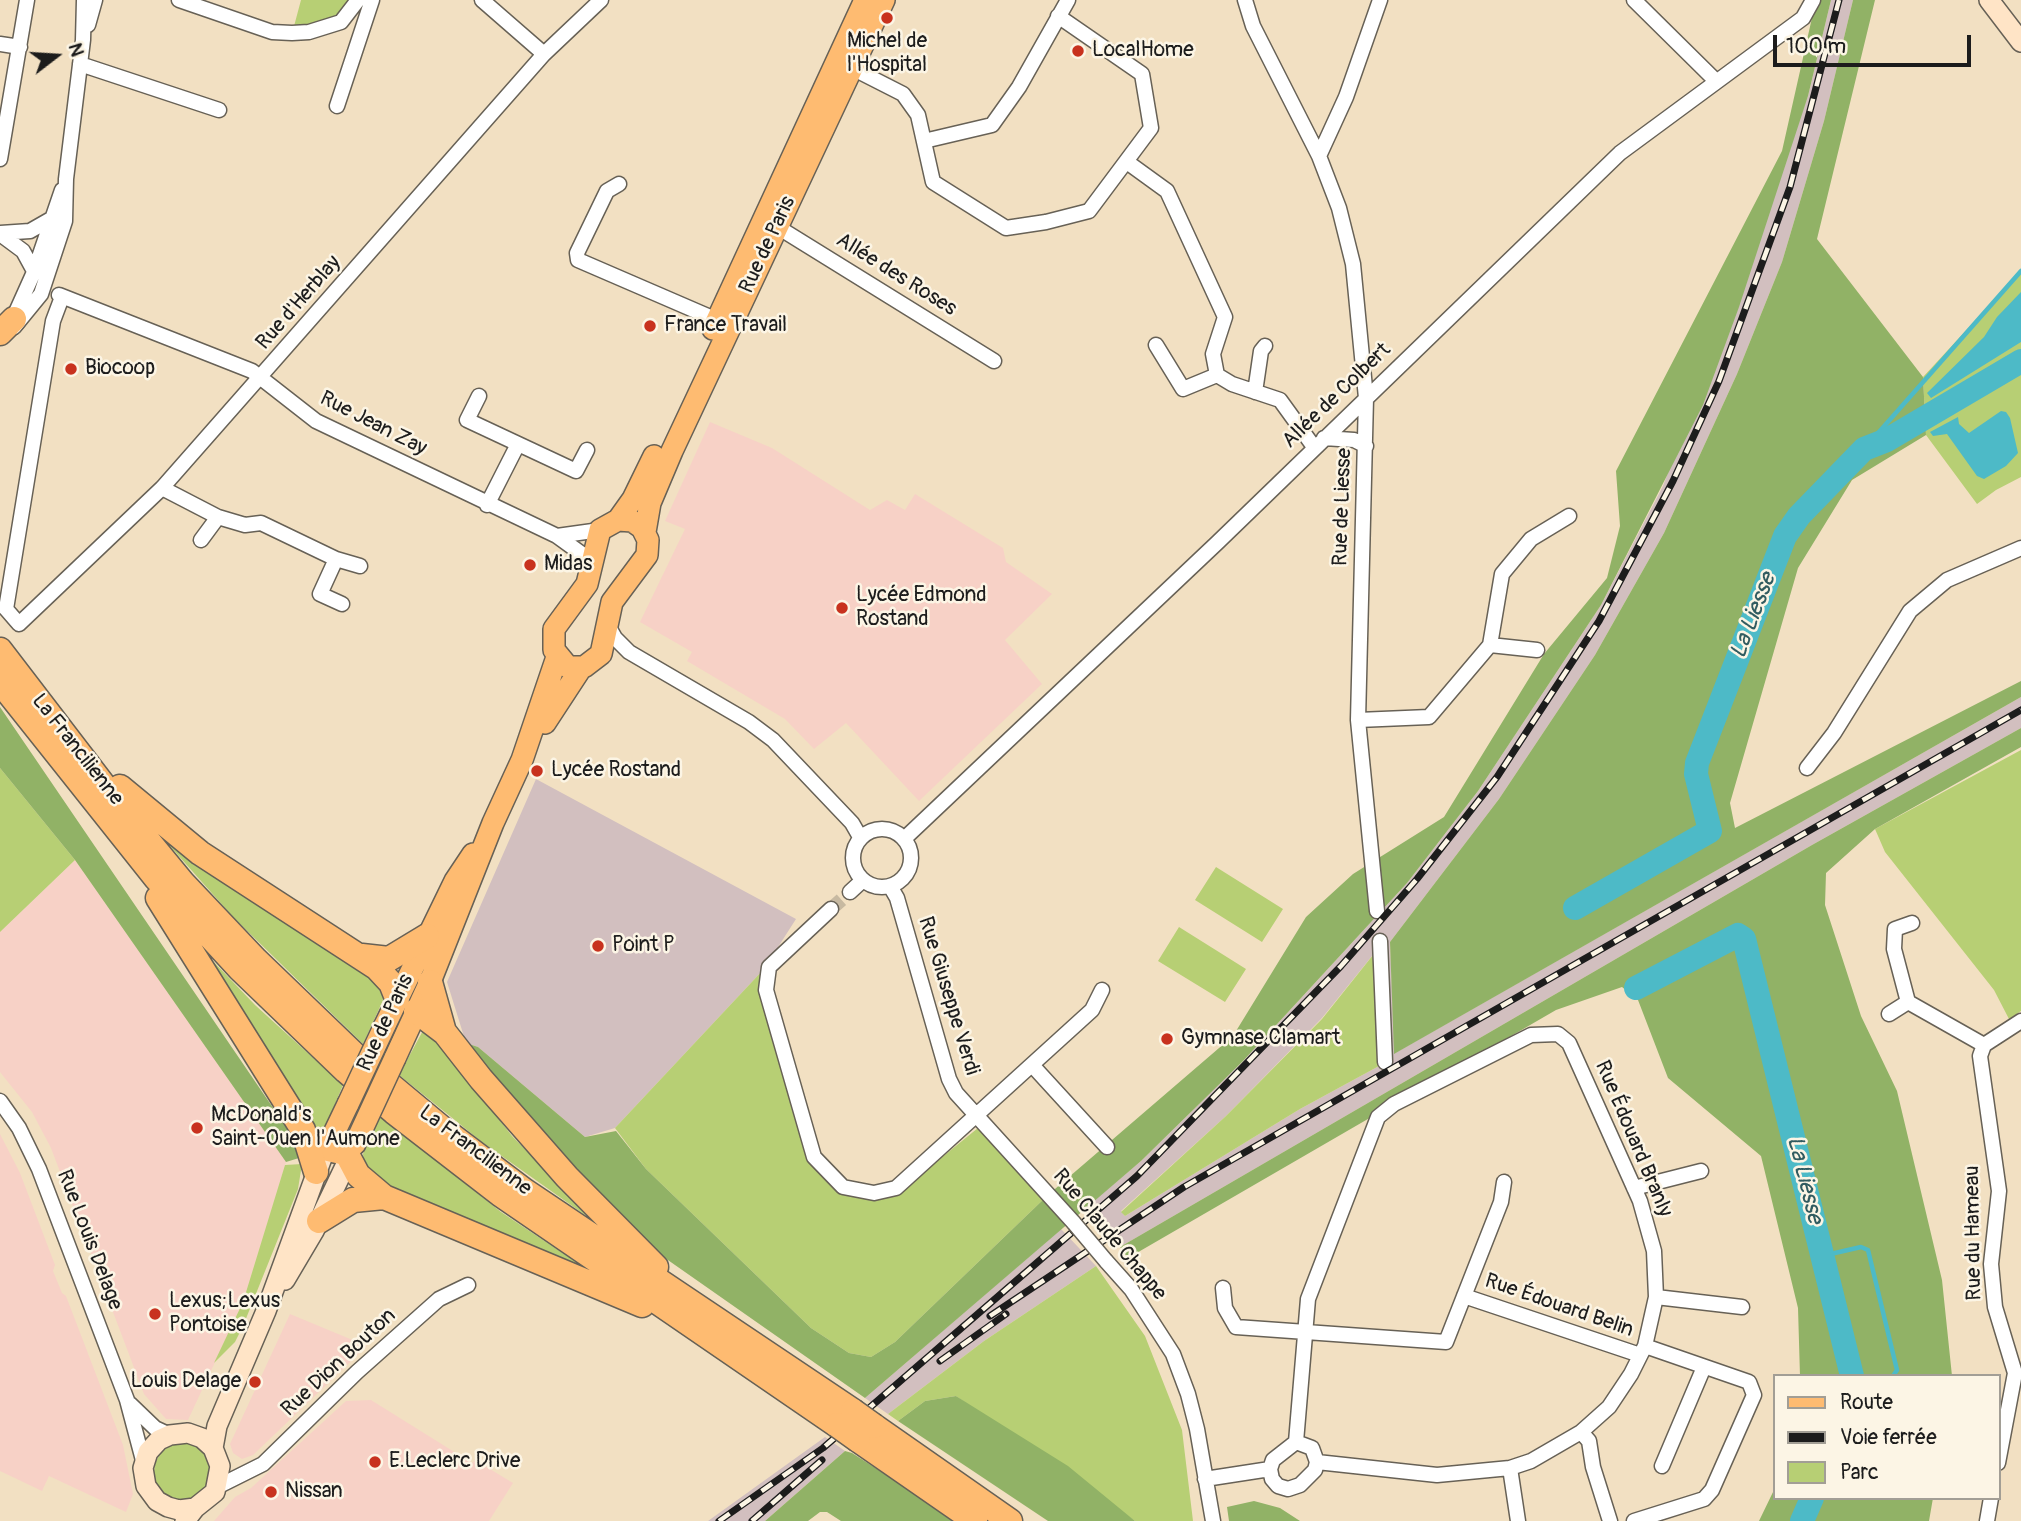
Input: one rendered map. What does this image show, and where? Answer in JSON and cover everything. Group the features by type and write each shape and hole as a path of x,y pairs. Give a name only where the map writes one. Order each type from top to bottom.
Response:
{"highway":[{"name":"La Francilienne","path":"0,650 192,892 256,960 343,1045 484,1161 698,1319"},
{"name":"La Francilienne","path":"0,682 110,822 240,969 319,1046 394,1112 500,1194 698,1319 787,1364 845,1418 975,1521"},
{"path":"72,744 153,817 200,853 386,976 398,1023 445,1033"},
{"path":"110,822 303,1130 343,1141 358,1175 384,1197 698,1319"},
{"path":"358,955 389,959 428,936"},
{"path":"430,982 434,1004 445,1033 481,1079 698,1319"},
{"path":"319,1221 353,1200 384,1197"},
{"name":"La Francilienne","path":"866,1433 1010,1521"}],"main road":[{"name":"Rue de Paris","path":"522,760 589,663 603,649 606,622 619,589 645,559 648,546 645,532 647,514 656,488 776,226 845,64 865,0"},
{"name":"Rue de Paris","path":"266,1311 319,1221 343,1141 398,1023 430,982 493,823 522,760 557,657 553,645 554,629 583,592 609,525 642,482 717,320 845,64 884,0"},
{"path":"1989,0 2021,42"},
{"path":"609,525 636,523 645,532"},
{"path":"557,657 568,667 589,663"},
{"name":"Rue de Paris","path":"217,1487 220,1472 216,1454 217,1426 240,1366 398,1023 428,936 458,877 493,823"},
{"name":"Rue de Paris","path":"144,1464 153,1446 207,1422 240,1366"},
{"path":"179,1434 202,1438 216,1454"},
{"path":"144,1464 146,1486 161,1512 175,1509 190,1514 208,1500 217,1487"}],"street":[{"path":"1,149 27,0"},
{"path":"4,334 49,289 51,266 65,221 66,178 83,40 84,0"},
{"path":"83,40 95,0"},
{"path":"178,0 272,32 292,33 309,32 341,22 358,0"},
{"path":"337,106 372,0"},
{"path":"482,0 544,54"},
{"name":"Rue d'Herblay","path":"49,289 53,321 6,609 19,624 162,488 544,54 601,0"},
{"path":"924,141 992,125 1018,87 1068,0"},
{"name":"Rue de Liesse","path":"1245,0 1253,26 1319,156 1350,246 1366,398 1358,720 1377,911"},
{"path":"1319,156 1346,97 1380,0"},
{"path":"1634,0 1716,82"},
{"name":"Allée de Colbert","path":"904,839 1620,153 1803,18 1813,0"},
{"path":"845,64 903,94 918,115 933,182 1006,228 1089,211 1151,128 1142,74 1058,16"},
{"path":"0,44 20,47"},
{"path":"80,64 219,110"},
{"path":"1127,162 1167,191 1225,317 1213,354 1217,375"},
{"path":"49,289 44,242 66,178"},
{"path":"619,184 607,191 577,253 578,260 717,320"},
{"path":"0,233 30,231 51,219"},
{"name":"Allée des Roses","path":"776,226 994,360"},
{"path":"0,233 27,254 49,289"},
{"path":"44,242 51,266"},
{"path":"4,334 49,289"},
{"name":"Rue Jean Zay","path":"49,289 252,371 316,421 556,536 593,562"},
{"path":"1156,345 1183,389 1217,375 1280,400 1319,442 1354,440 1366,446"},
{"path":"1255,392 1261,351 1265,346"},
{"path":"479,396 467,421 576,471 587,450"},
{"path":"487,505 518,444"},
{"path":"162,488 218,517 245,525 261,523 336,559 360,566"},
{"path":"1358,720 1429,717 1490,645 1502,574 1531,539 1569,516"},
{"path":"201,540 218,517"},
{"path":"556,536 609,525"},
{"path":"1807,768 1834,733 1910,611 1947,580 2021,548"},
{"path":"336,559 320,594 342,604"},
{"path":"606,622 615,638 629,652 749,722 773,740 852,823 860,837 853,859 855,869 863,880 877,887 890,886 904,877 909,868 909,848 904,839 886,830 876,830 860,837"},
{"path":"1490,645 1537,650"},
{"path":"589,663 629,652"},
{"path":"850,892 863,880"},
{"name":"Rue Giuseppe Verdi","path":"890,886 897,898 949,1079 956,1093 975,1113"},
{"path":"831,909 769,967 766,990 814,1157 843,1187 874,1193 896,1188 975,1113 1092,1010 1102,990"},
{"path":"1912,923 1895,929 1894,949 1908,1002 1984,1045 2021,1021"},
{"path":"1380,941 1385,1062"},
{"path":"1889,1014 1908,1002"},
{"name":"Rue Édouard Branly","path":"1304,1331 1308,1299 1378,1116 1394,1104 1531,1035 1558,1034 1569,1043 1634,1188 1654,1251 1656,1297 1642,1350 1609,1406 1581,1432 1531,1461 1510,1468 1437,1475 1317,1462"},
{"name":"Rue du Hameau","path":"1984,1045 1980,1056 1999,1191 1991,1264 1996,1307 2015,1373 2000,1452"},
{"path":"1032,1065 1107,1147"},
{"name":"Rue Louis Delage","path":"0,1101 19,1128 39,1169 127,1400 144,1464"},
{"name":"Rue Claude Chappe","path":"975,1113 1138,1299 1173,1354 1188,1394 1205,1479"},
{"path":"1634,1188 1701,1171"},
{"path":"1223,1289 1225,1308 1236,1327 1446,1342 1501,1202 1504,1182"},
{"name":"Rue Dion Bouton","path":"217,1487 263,1464 357,1372 439,1299 468,1285"},
{"name":"Rue Édouard Belin","path":"1464,1296 1749,1382 1754,1395 1713,1490 1704,1499 1634,1521"},
{"path":"1656,1297 1742,1307"},
{"path":"1296,1442 1304,1331"},
{"path":"1662,1466 1704,1367"},
{"path":"127,1400 155,1428 179,1434"},
{"path":"1581,1432 1589,1441 1592,1468 1610,1521"},
{"path":"1296,1442 1312,1448 1317,1462 1315,1470 1300,1485 1288,1489 1279,1486 1272,1479 1270,1469 1273,1460 1289,1444 1296,1442"},
{"path":"216,1454 226,1470 240,1474"},
{"path":"1510,1468 1518,1521"},
{"path":"1213,1521 1205,1479 1270,1469"},
{"path":"1987,1521 1991,1500"}],"shaded area":[{"path":"1831,0 1853,0 1824,121 1782,262 1737,374 1664,533 1595,655 1499,799 1390,942 1395,1053 2021,697 2021,728 1812,845 1120,1247 1084,1209 1141,1161 1243,1061 1407,883 1478,791 1601,605 1663,486 1808,96","holes":["1372,956 1379,1066 1300,1109 1125,1216 1121,1211 1226,1116 1322,1018"]},
{"name":"Lycée Edmond Rostand","path":"710,422 772,448 870,510 887,500 905,510 915,494 1003,548 1006,562 1052,594 1005,640 1042,684 919,801 846,723 814,749 785,719 687,661 692,652 640,622 685,529 665,521"},
{"path":"536,779 796,919 764,969 615,1128 585,1137 478,1047 466,1043 447,982"},
{"path":"75,860 286,1162 243,1302 188,1420 166,1419 144,1394 51,1148 32,1112 0,1072 0,932"},
{"path":"0,1134 20,1173 55,1265 53,1271 62,1293 66,1296 123,1445 133,1494 126,1512 49,1476 42,1491 0,1471"},
{"path":"1061,1229 1096,1266 984,1341 888,1414 865,1398"},
{"path":"290,1314 367,1346 253,1455 242,1459 233,1453 230,1444"},
{"name":"E.Leclerc Drive","path":"371,1400 472,1463 475,1460 513,1483 489,1521 214,1521 235,1497 251,1488 346,1401"},
{"path":"825,1437 845,1451 765,1521 708,1521"}],"green space":[{"path":"301,0 350,0 333,21 293,30"},
{"path":"1816,0 1831,0 1808,96 1739,307 1703,405 1601,605 1478,791 1407,883 1243,1061 1141,1161 865,1398 645,1244 582,1180 466,1043 478,1047 585,1137 616,1131 646,1169 811,1328 849,1353 871,1357 895,1342 1048,1195 1233,1036 1306,917 1353,874 1444,817 1544,654 1607,578 1620,526 1616,471 1782,151"},
{"path":"1853,0 1875,0 1817,239 1923,377 1926,435 1852,480 1798,568 1730,803 1735,828 2021,681 2021,697 1394,1054 1390,942 1499,799 1595,655 1664,533 1737,374 1782,262 1824,121"},
{"path":"2021,271 2021,477 1977,504 1926,435 1923,377"},
{"path":"0,707 282,1121 300,1150 299,1158 286,1162 75,860 0,768"},
{"path":"2021,728 2021,747 1875,829 1826,873 1825,905 1861,1016 1897,1091 1942,1280 1952,1374 1800,1374 1798,1308 1761,1156 1668,1078 1638,1000 1622,987 1556,1010 1128,1258 1120,1247 1812,845"},
{"path":"2021,750 2021,1011 2009,1019 1994,990 1885,852 1875,829"},
{"path":"0,768 75,860 0,932"},
{"path":"161,836 370,974 385,996 363,1044 234,918"},
{"path":"1216,867 1283,909 1262,942 1195,900"},
{"path":"1179,927 1246,969 1225,1002 1158,961"},
{"path":"1373,955 1379,1066 1300,1109 1125,1216 1121,1212 1226,1116 1322,1019"},
{"path":"212,960 255,1005 343,1085 323,1133 315,1131 208,962"},
{"path":"764,969 818,1163 847,1184 884,1186 930,1167 978,1128 1048,1195 895,1342 871,1357 849,1353 811,1328 646,1169 615,1128"},
{"path":"426,1025 512,1136 587,1213 585,1215 482,1142 399,1075"},
{"path":"380,1116 501,1212 591,1272 388,1190 364,1166 363,1154"},
{"path":"302,1164 298,1189 243,1326 235,1342 214,1363 243,1302 285,1165"},
{"path":"1096,1266 1145,1336 1182,1430 1193,1521 1135,1521 956,1396 925,1401 898,1421 888,1414 984,1341"},
{"path":"956,1396 1068,1466 1135,1521 1048,1521 898,1421 925,1401"},
{"path":"177,1443 189,1443 204,1451 212,1466 212,1478 204,1493 189,1501 177,1501 162,1493 154,1478 154,1466 162,1451"},
{"path":"845,1451 958,1521 841,1521 827,1512 820,1512 808,1521 765,1521"},
{"path":"1772,1494 1772,1500 1933,1500 1929,1521 1759,1521"},
{"path":"1254,1501 1280,1508 1300,1521 1229,1521 1227,1507"}],"water":[{"path":"2021,292 2021,342 1931,398 1927,393 1984,337 1997,317"},
{"path":"2001,411 2006,412 2010,418 2018,453 2006,466 1984,479 1977,476 1947,434 1933,436 1930,432 1958,417 1959,424 1969,433"}],"waterway":[{"path":"1864,449 2021,271"},
{"name":"La Liesse","path":"1575,908 1710,831 1696,774 1697,763 1785,536 1799,516 1864,449 1887,440 2021,361"},
{"name":"La Liesse","path":"1636,988 1738,935 1744,939 1852,1374"},
{"path":"1822,1256 1861,1247 1868,1250 1897,1370 1894,1374"},
{"name":"La Liesse","path":"1802,1521 1811,1500"}],"tunnel":[{"path":"831,909 850,892"}],"railway":[{"path":"719,1521 823,1448 1137,1176 1341,966 1417,879 1497,777 1599,621 1673,481 1719,381 1790,187 1839,0"},
{"path":"990,1316 1184,1187 2021,710"},
{"path":"940,1361 1006,1314"},
{"path":"752,1521 822,1460"}],"place":[{"name":"Michel de l'Hospital","path":"887,18"},
{"name":"LocalHome","path":"1078,51"},
{"name":"France Travail","path":"650,326"},
{"name":"Biocoop","path":"71,369"},
{"name":"Midas","path":"530,565"},
{"name":"Lycée Edmond Rostand","path":"842,608"},
{"name":"Lycée Rostand","path":"537,771"},
{"name":"Point P","path":"598,946"},
{"name":"Gymnase Clamart","path":"1167,1039"},
{"name":"McDonald's Saint-Ouen l'Aumone","path":"197,1128"},
{"name":"Lexus;Lexus Pontoise","path":"155,1314"},
{"name":"Louis Delage","path":"255,1382"},
{"name":"E.Leclerc Drive","path":"375,1462"},
{"name":"Nissan","path":"271,1492"}]}
